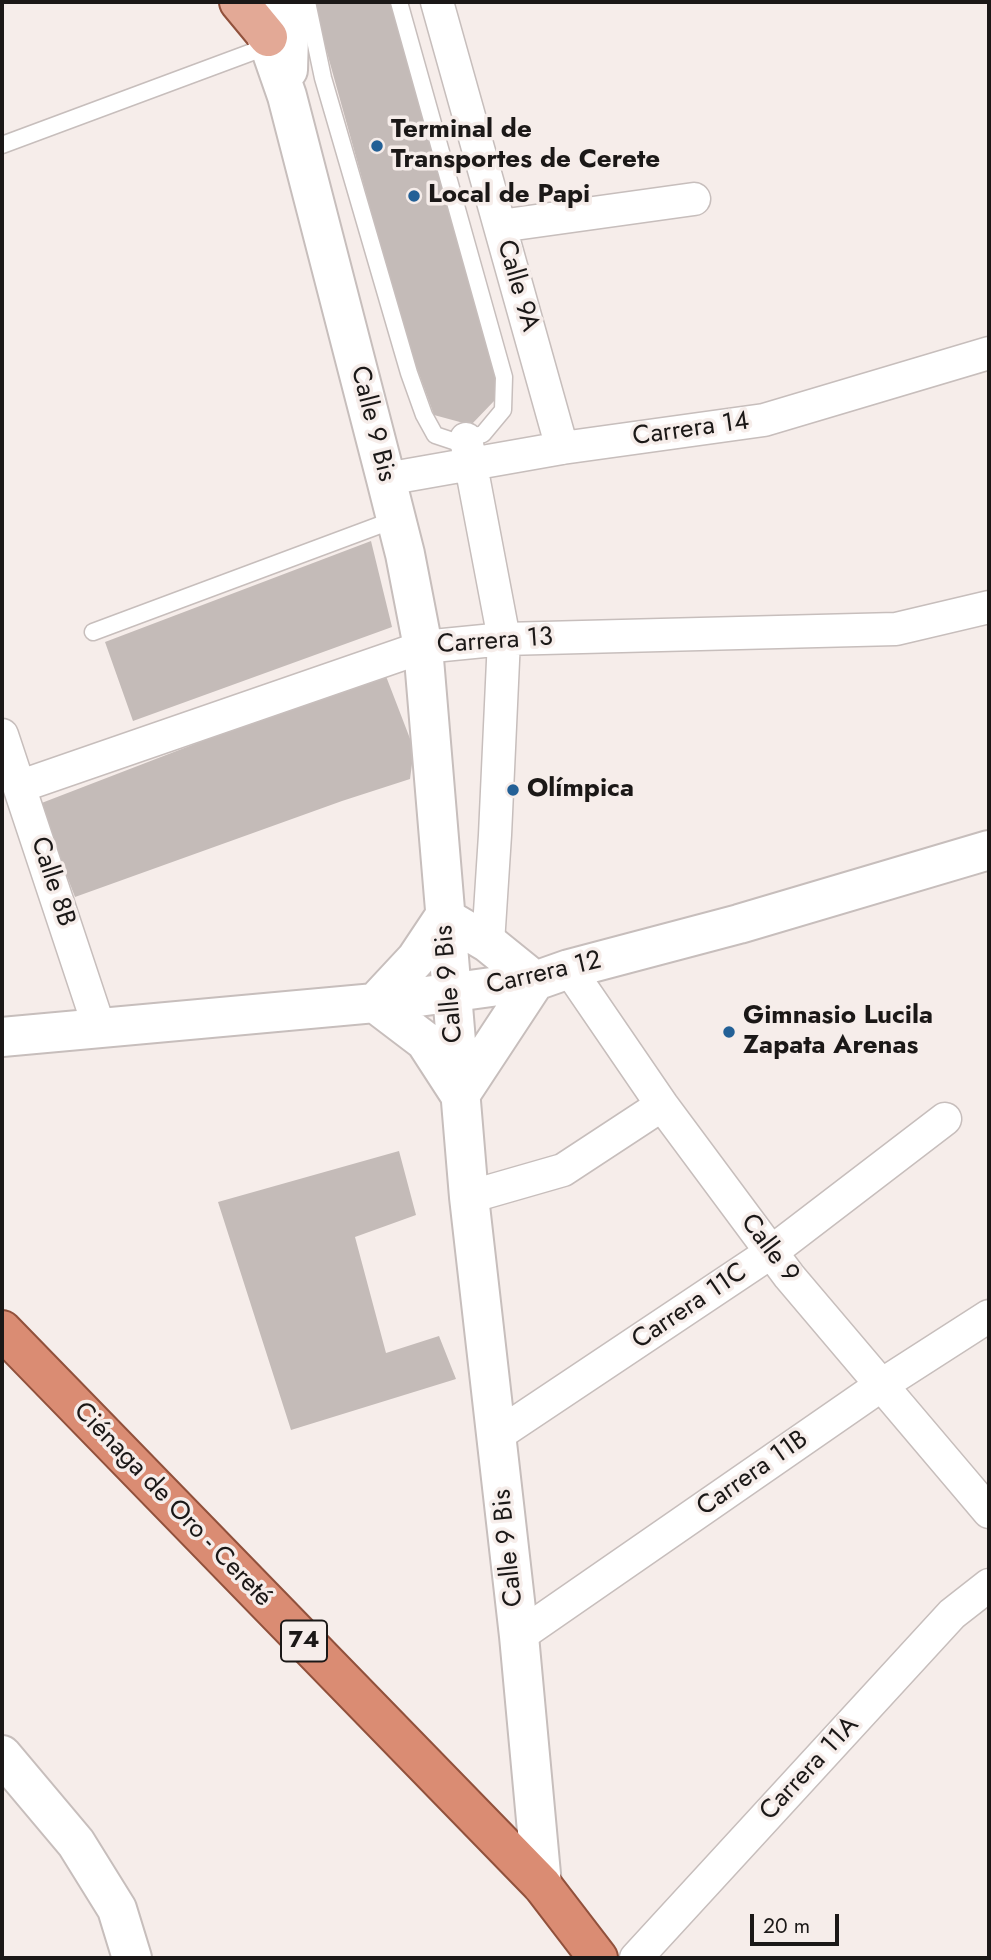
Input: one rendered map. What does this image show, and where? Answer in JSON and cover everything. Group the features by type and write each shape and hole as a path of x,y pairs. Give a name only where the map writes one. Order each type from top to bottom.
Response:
{"highway":[{"name":"Ciénaga de Oro - Cereté","path":"2,1330 541,1885 598,1958"}],"main road":[{"path":"239,2 285,21"}],"street":[{"name":"Calle 9 Bis","path":"254,2 285,21 287,96 396,519 423,647 469,1197 519,1636 541,1885"},
{"name":"Calle 9A","path":"437,2 562,448"},
{"path":"500,226 694,199"},
{"name":"Carrera 14","path":"386,479 468,452 562,448 764,420 989,353"},
{"path":"468,452 504,639 488,943"},
{"name":"Carrera 13","path":"21,786 423,647 504,639 896,629 989,607"},
{"name":"Calle 8B","path":"2,735 100,1030"},
{"name":"Carrera 12","path":"2,1037 375,1003 452,993 552,975 739,924 989,850"},
{"path":"444,917 488,943 552,975 460,1095 425,1041 375,1003 416,959 444,917"},
{"name":"Calle 9","path":"552,975 662,1105 771,1253 880,1386 989,1512"},
{"path":"469,1197 563,1170 662,1105"},
{"name":"Carrera 11C","path":"496,1436 771,1253 945,1119"},
{"name":"Carrera 11B","path":"519,1636 880,1386 989,1316"},
{"name":"Carrera 11A","path":"636,1958 952,1614 989,1585"},
{"path":"2,1755 76,1843 117,1909 132,1958"}],"lane":[{"path":"285,21 323,78 409,373 424,415 435,435 456,442 468,452 503,410 504,377 399,2"},
{"path":"285,21 323,78"},
{"path":"2,145 285,21"},
{"path":"93,632 396,519"}],"building":[{"path":"313,2 393,2 499,385 495,400 471,425 434,415 407,341"},
{"path":"371,541 392,627 133,721 105,642"},
{"path":"384,671 414,749 410,779 75,897 39,804"},
{"path":"399,1151 416,1215 355,1237 386,1353 439,1336 456,1379 291,1430 218,1202"}],"place":[{"name":"Terminal de Transportes de Cerete","path":"377,146"},
{"name":"Local de Papi","path":"414,196"},
{"name":"Olímpica","path":"513,790"},
{"name":"Gimnasio Lucila Zapata Arenas","path":"729,1032"}]}
